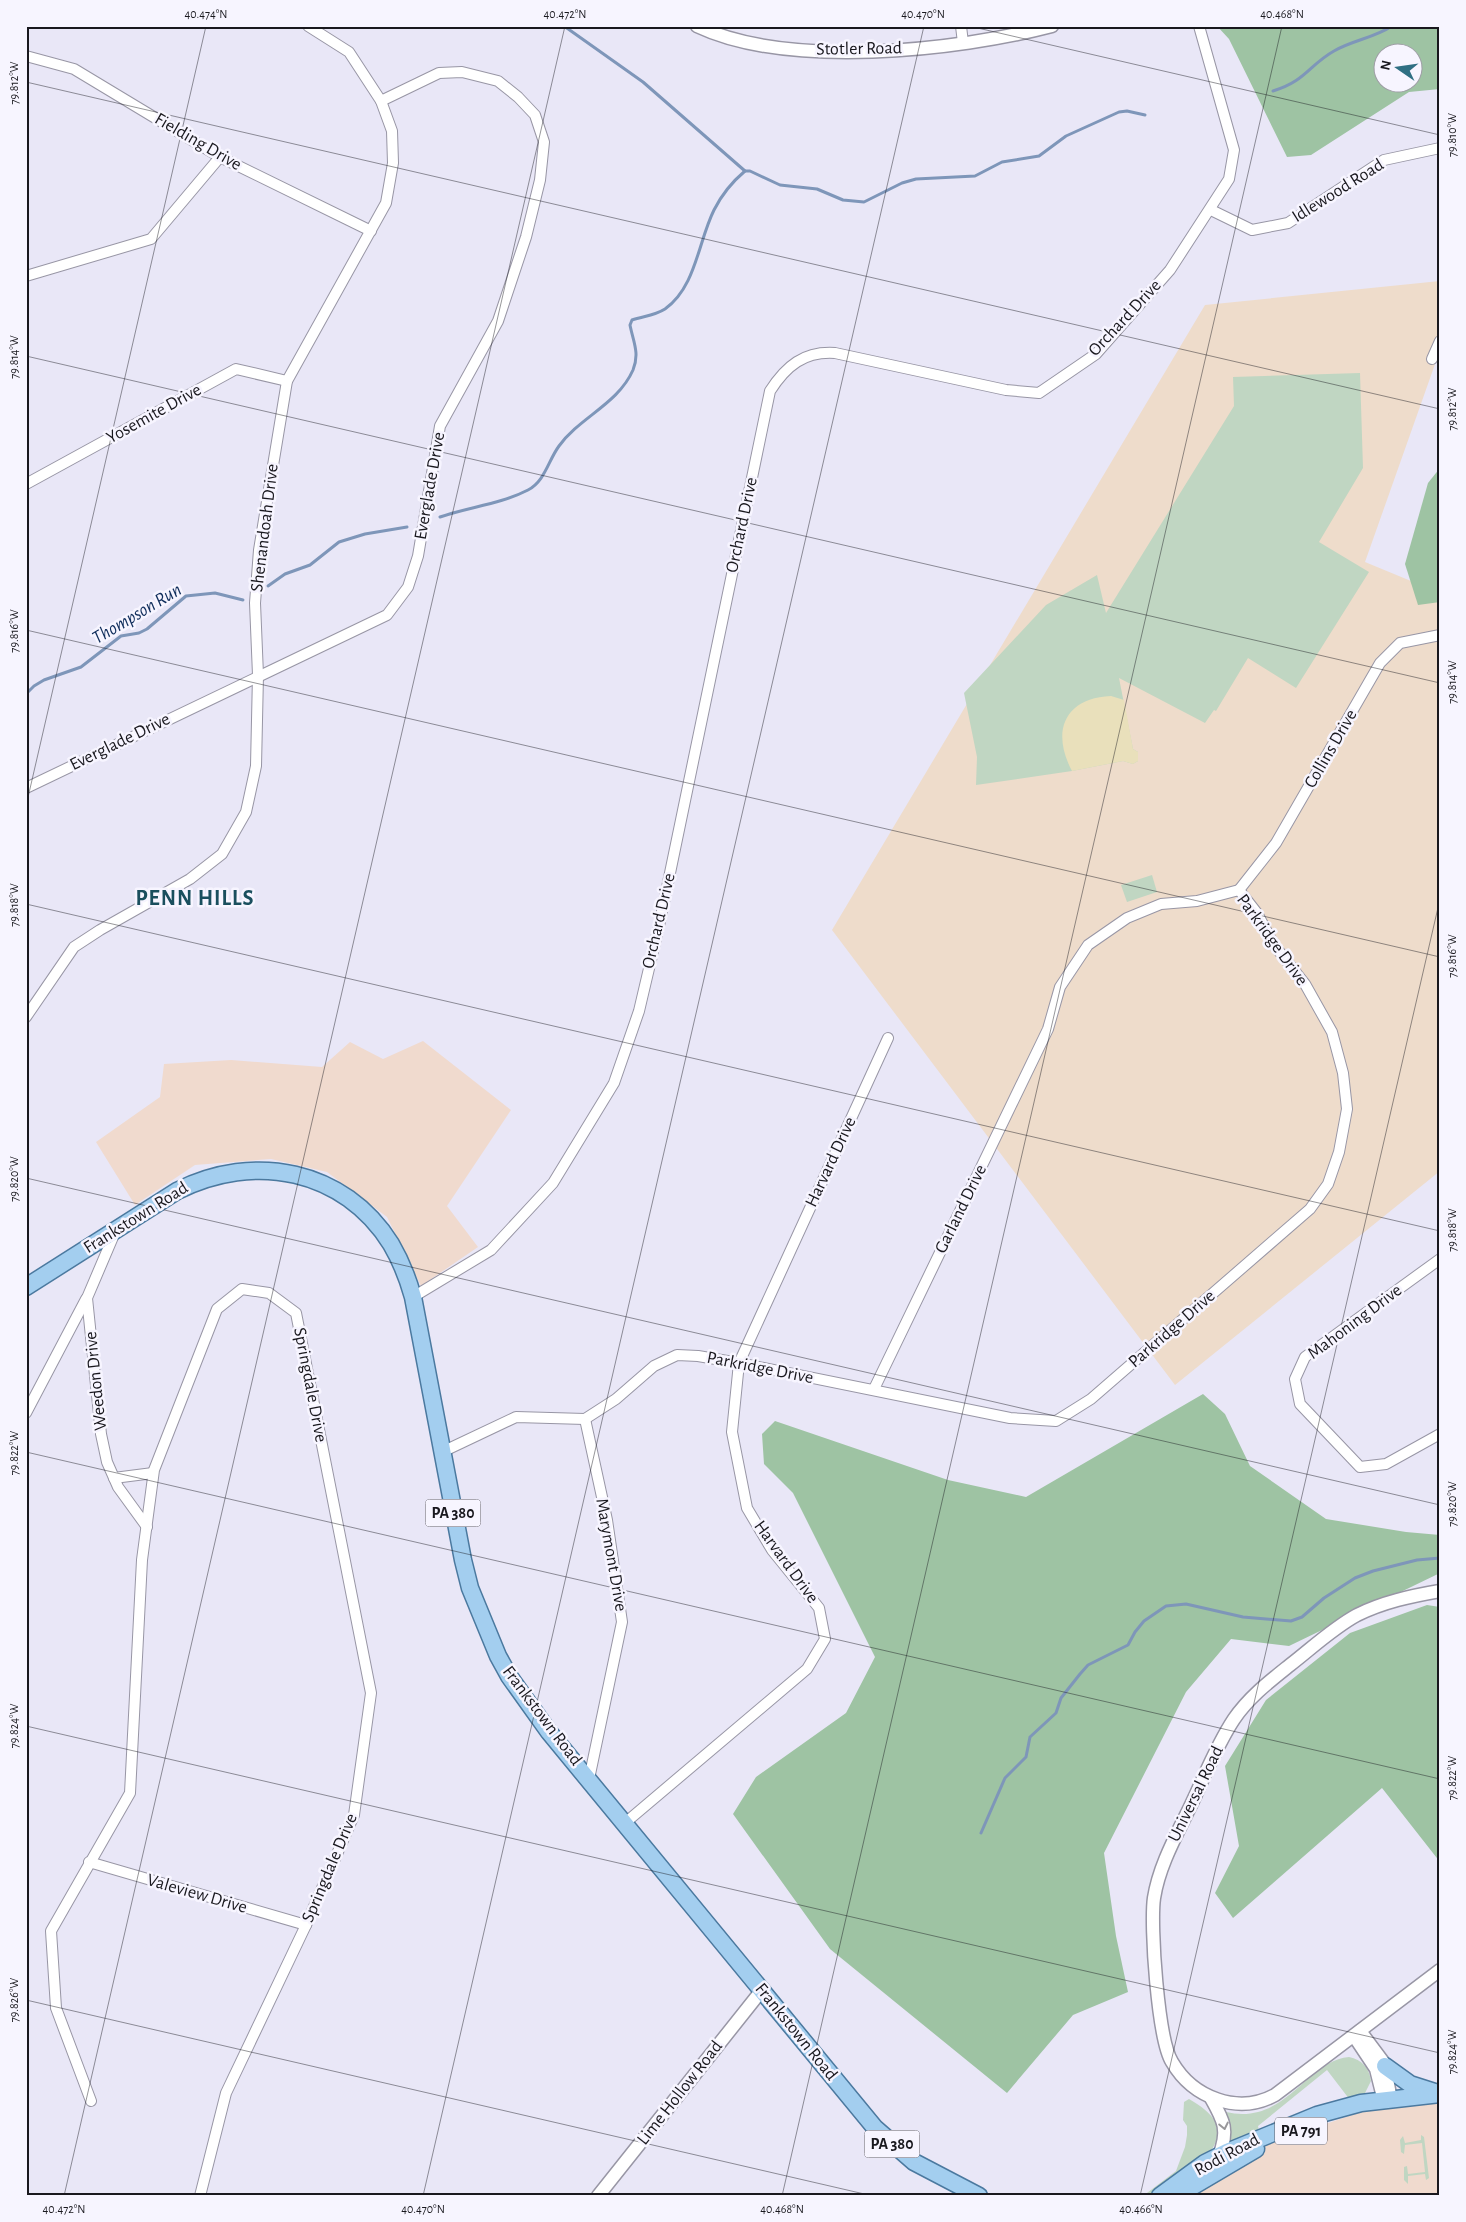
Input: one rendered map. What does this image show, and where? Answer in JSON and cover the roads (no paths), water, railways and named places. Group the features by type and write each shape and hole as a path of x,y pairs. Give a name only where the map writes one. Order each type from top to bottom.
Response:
{"main road":[{"name":"Frankstown Road","path":"26,1288 116,1229 193,1183 226,1173 244,1170 280,1172 330,1187 354,1203 366,1214 380,1230 399,1258 413,1297 462,1560 477,1610 509,1676 527,1703 589,1780 881,2134 914,2162 979,2196"},
{"path":"1385,2066 1410,2084 1440,2093"},
{"name":"Rodi Road","path":"1160,2196 1219,2156 1252,2140 1317,2115 1361,2102 1388,2101 1440,2093"},
{"name":"Rodi Road","path":"1177,2196 1250,2152 1304,2130 1355,2114 1388,2101"}],"street":[{"name":"Shenandoah Drive","path":"26,1017 74,947 100,930 190,879 222,854 246,812 256,766 258,675 255,603 259,550 286,380 386,203 393,163 392,131 381,102 349,52 308,26"},
{"name":"Stotler Road","path":"697,26 734,40 806,50 902,49 963,43 1022,34 1052,26"},
{"path":"961,26 963,43"},
{"name":"Orchard Drive","path":"413,1297 490,1250 553,1183 614,1083 639,1011 659,926 770,391 782,372 818,352 1006,390 1040,393 1096,354 1170,270 1230,179 1234,150 1198,26"},
{"name":"Fielding Drive","path":"26,56 74,69 220,157 371,231"},
{"name":"Everglade Drive","path":"26,788 386,614 408,587 418,556 440,426 498,321 526,237 540,180 544,142 535,116 518,97 498,81 462,72 439,73 381,102"},
{"name":"Idlewood Road","path":"1211,210 1252,230 1288,223 1384,160 1440,148"},
{"path":"26,276 151,239 220,157"},
{"path":"1432,359 1440,341"},
{"name":"Yosemite Drive","path":"26,484 236,369 286,380"},
{"name":"Collins Drive","path":"1239,890 1276,843 1380,663 1400,643 1440,635"},
{"name":"Parkridge Drive","path":"585,1419 616,1399 654,1366 677,1355 698,1356 739,1363 1010,1418 1056,1420 1092,1399 1310,1209 1328,1184 1339,1152 1347,1108 1343,1073 1332,1032 1305,984 1274,946 1257,913 1239,890 1197,901 1160,904 1127,918 1088,945 1060,987 1048,1029"},
{"name":"Garland Drive","path":"874,1389 1048,1029"},
{"name":"Harvard Drive","path":"625,1823 807,1669 825,1639 819,1608 772,1550 747,1508 732,1432 739,1363 888,1038"},
{"name":"Weedon Drive","path":"116,1229 87,1298 101,1434 107,1462 114,1478 147,1527"},
{"name":"Mahoning Drive","path":"1440,1259 1305,1357 1295,1379 1300,1404 1360,1467 1386,1464 1440,1434"},
{"name":"Springdale Drive","path":"91,2101 56,2008 51,1931 130,1793 142,1560 153,1472 217,1309 242,1289 269,1293 296,1312 371,1693 354,1814 306,1925 226,2093 200,2196"},
{"path":"26,1413 87,1298"},
{"path":"442,1452 516,1417 585,1419"},
{"name":"Marymont Drive","path":"585,1419 607,1520 622,1622 589,1780"},
{"path":"114,1478 153,1472"},
{"name":"Universal Road","path":"1440,1591 1380,1605 1356,1616 1332,1631 1264,1685 1234,1720 1167,1856 1158,1879 1152,1921 1162,2033 1171,2061 1192,2084 1211,2098 1226,2103 1243,2104 1270,2098 1324,2060 1440,1970"},
{"name":"Valeview Drive","path":"89,1862 306,1925"},
{"name":"Lime Hollow Road","path":"598,2196 762,1990"},
{"path":"1357,2034 1385,2066 1388,2101"},
{"path":"1357,2034 1376,2069 1388,2101"},
{"name":"Universal Road","path":"1211,2098 1224,2124 1225,2135 1219,2156"}],"waterway":[{"path":"564,26 643,82 745,171"},
{"name":"Thompson Run","path":"1273,91 1300,78 1334,51 1392,26"},
{"name":"Thompson Run","path":"440,517 507,499 534,486 559,446 577,427 618,392 626,382 635,364 635,347 630,325 632,320 653,315 665,309 675,300 690,276 717,205 731,184 745,171 750,171 780,185 817,189 843,200 864,202 902,183 916,179 975,176 1002,162 1039,156 1066,136 1119,112 1127,111 1145,115"},
{"name":"Thompson Run","path":"268,586 285,574 310,565 339,542 365,534 407,527"},
{"name":"Thompson Run","path":"26,694 44,680 81,667 121,636 139,633 147,629 186,596 215,593 243,600"},
{"path":"981,1833 1005,1778 1026,1757 1030,1737 1056,1713 1061,1698 1080,1674 1088,1665 1128,1645 1144,1621 1166,1606 1186,1604 1243,1617 1291,1621 1302,1617 1324,1598 1355,1578 1373,1571 1417,1560 1440,1558"}],"district":[{"name":"PENN HILLS","path":"195,898"}]}
